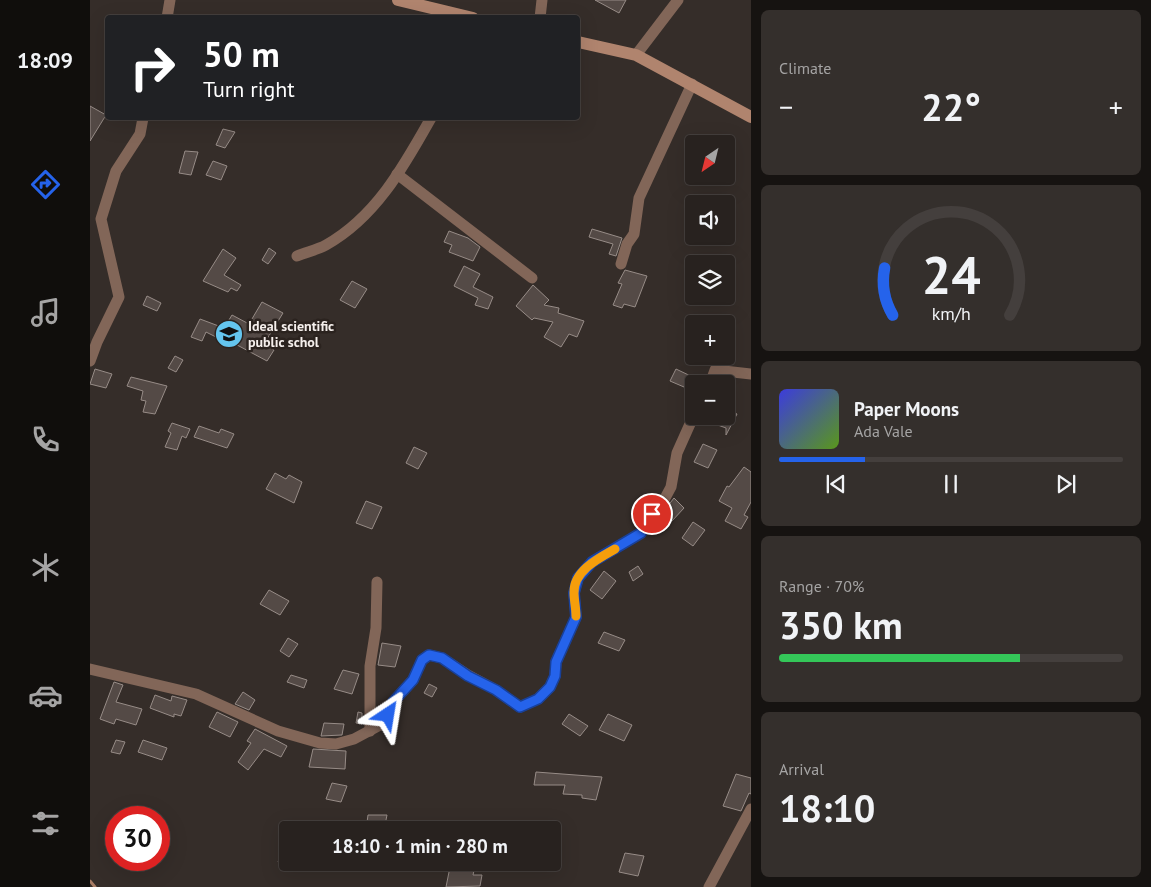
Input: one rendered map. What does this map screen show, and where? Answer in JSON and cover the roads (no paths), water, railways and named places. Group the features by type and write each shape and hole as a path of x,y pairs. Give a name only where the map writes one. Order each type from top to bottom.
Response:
{"main road":[{"path":"398,0 463,15"},
{"path":"580,42 636,55 751,117"}],"street":[{"path":"168,15 170,0"},
{"path":"540,15 542,0"},
{"path":"636,55 678,0"},
{"path":"621,264 627,244 634,234 639,198 692,84"},
{"path":"90,361 119,297 101,219 116,171 140,134 143,120"},
{"path":"297,256 326,245 360,220 388,189 430,120"},
{"path":"397,174 532,278"},
{"path":"713,375 715,370 751,374"},
{"path":"90,669 196,694 278,731 320,743 343,744 382,724 393,702 413,680 422,660 429,655 442,658 468,676 496,690 520,707 538,699 550,687 555,676 556,662 574,626 576,617 575,584 592,562 641,533 652,514 664,500 671,487 677,452 689,425"},
{"path":"370,731 370,666 376,628 377,582"},
{"path":"709,887 751,809"}],"waterway":[{"path":"90,881 95,887"}],"place":[{"name":"Ideal scientific public schol","path":"229,334"}]}
